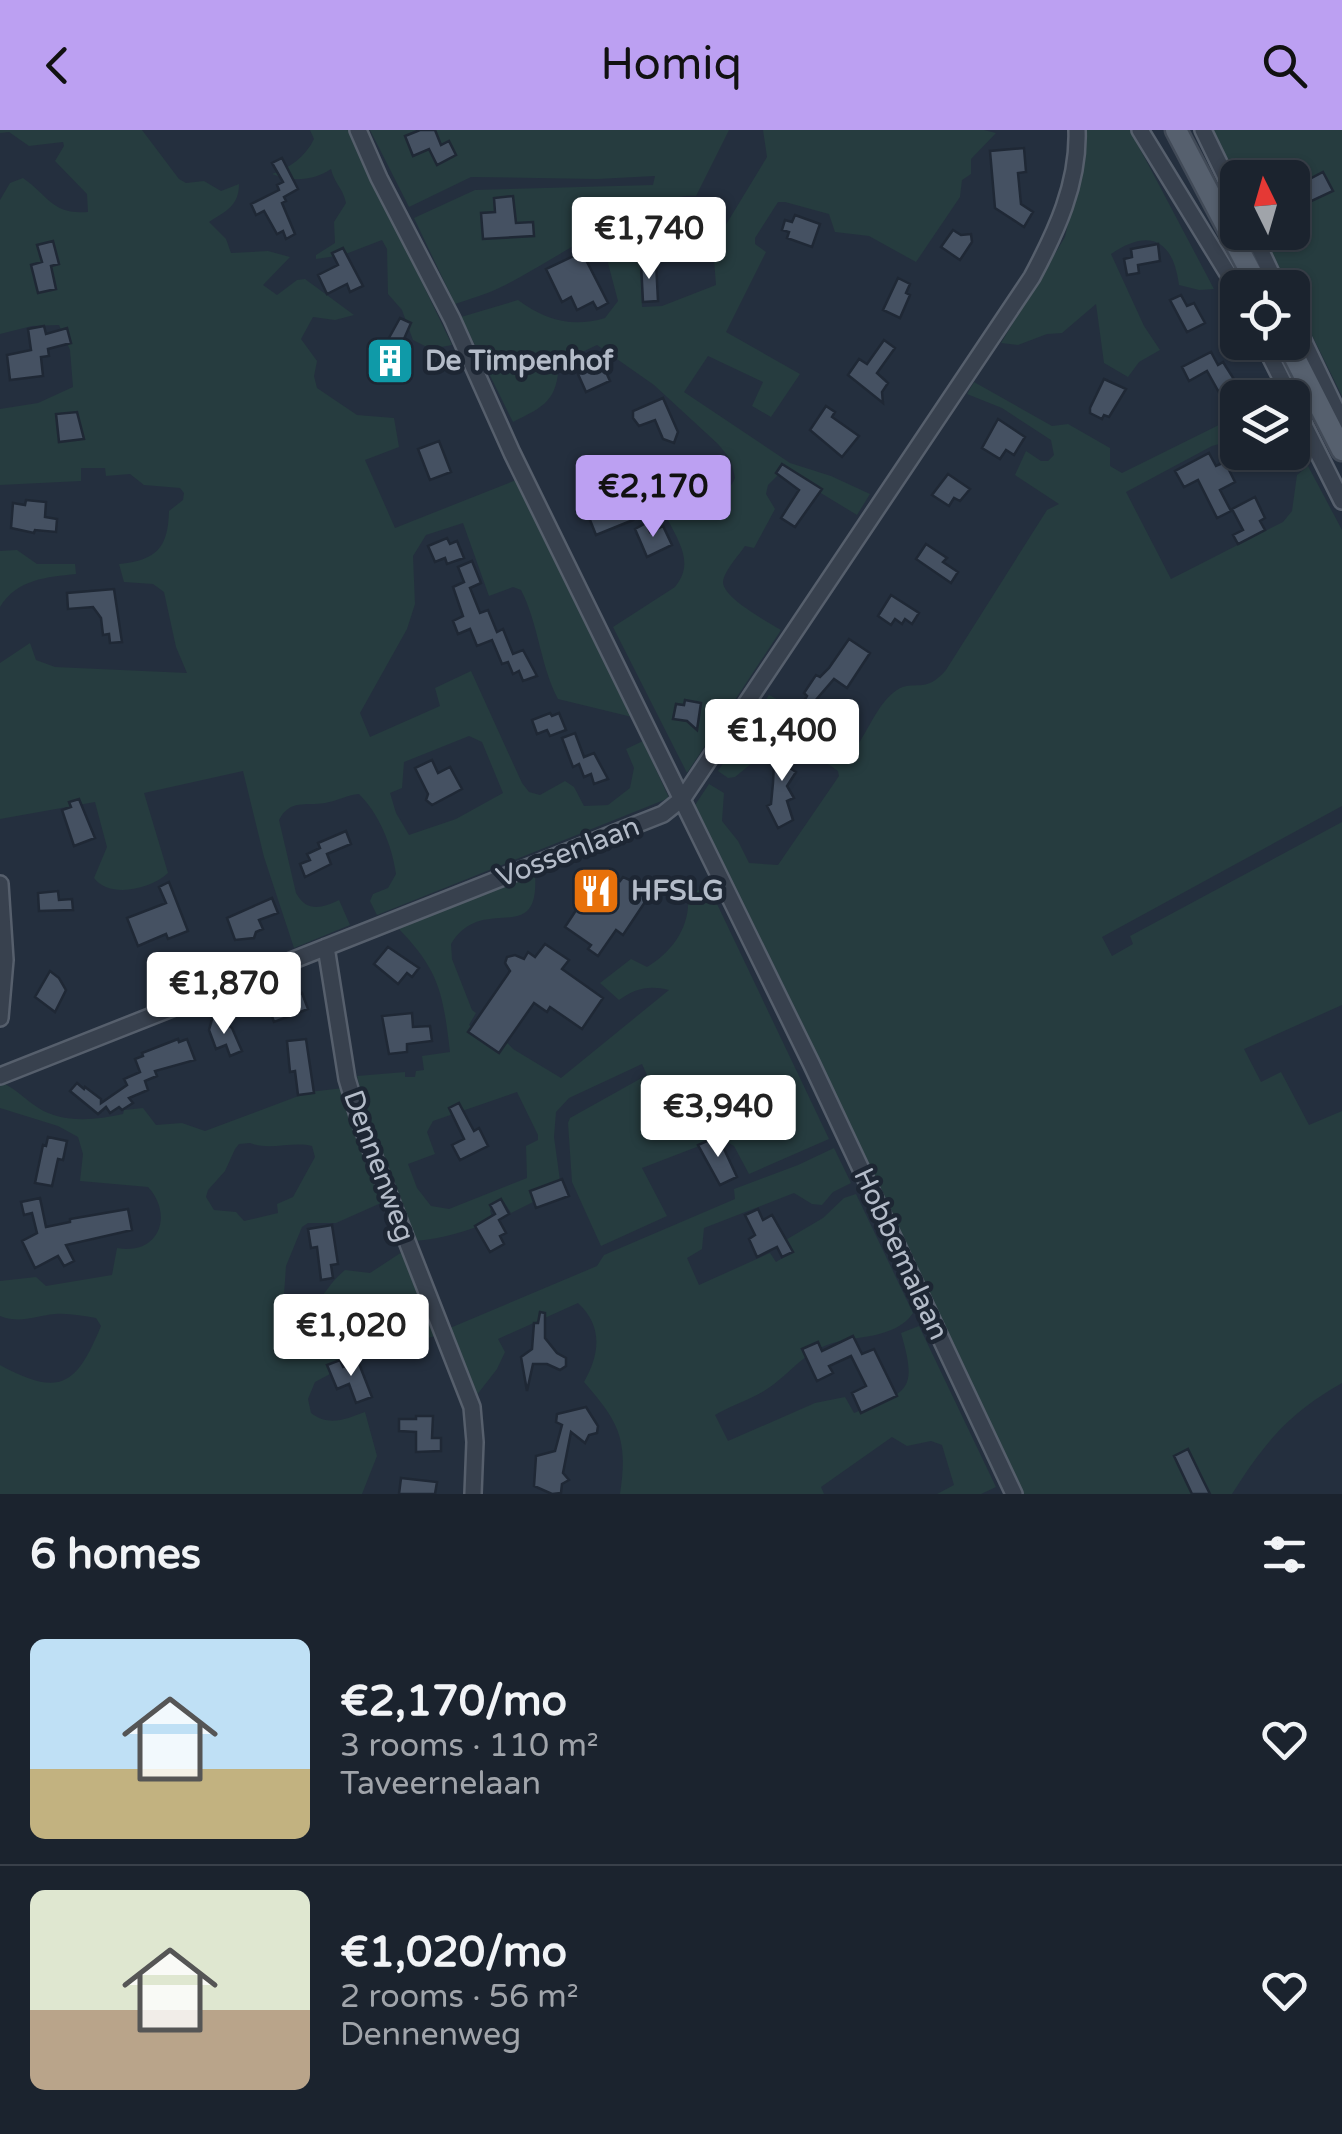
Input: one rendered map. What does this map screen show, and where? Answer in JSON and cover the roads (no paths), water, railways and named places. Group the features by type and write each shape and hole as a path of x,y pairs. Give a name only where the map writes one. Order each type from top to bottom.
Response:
{"main road":[{"path":"1176,130 1249,270"},
{"path":"1296,360 1342,450"}],"street":[{"name":"Hobbemalaan","path":"358,130 452,319 512,454 684,798 1014,1494"},
{"name":"Vossenlaan","path":"0,1076 663,814 684,798 1032,277 1066,203 1078,148 1077,130"},
{"path":"1140,130 1226,270"},
{"path":"1203,130 1220,165"},
{"path":"1310,355 1342,422"},
{"path":"1310,437 1342,502"},
{"path":"0,884 5,960 0,1018"},
{"name":"Dennenweg","path":"326,947 347,1078 359,1119 472,1408 473,1494"}],"place":[{"name":"De Timpenhof","path":"390,361"},
{"name":"HFSLG","path":"596,891"}]}
